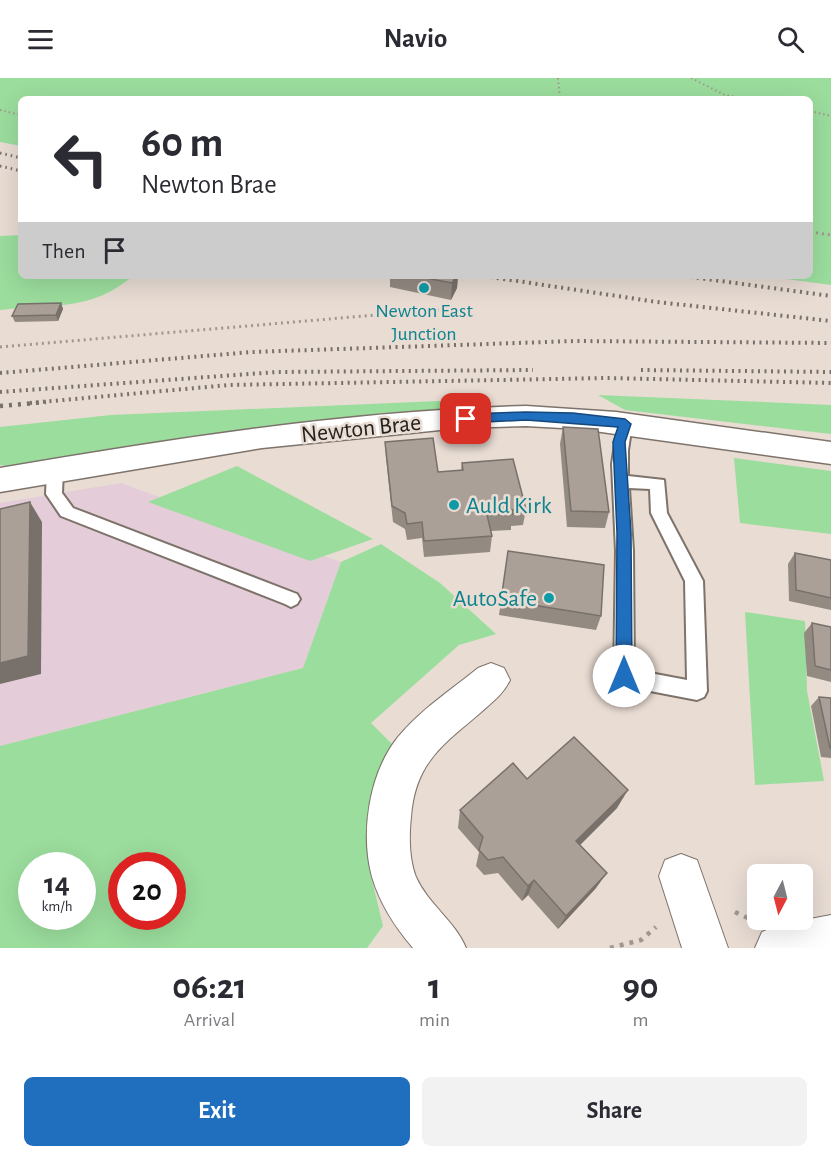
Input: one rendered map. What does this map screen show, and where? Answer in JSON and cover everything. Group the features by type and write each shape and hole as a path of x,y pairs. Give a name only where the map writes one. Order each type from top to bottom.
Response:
{"street":[{"name":"Newton Brae","path":"0,480 236,441 425,420 526,416 573,417 831,453"},
{"path":"443,948 423,925 398,889 390,849 388,810 405,761 418,744 491,680"},
{"path":"681,876 705,948"},
{"path":"778,948 831,938"}],"lane":[{"path":"621,481 658,484 659,513 694,581 697,691 624,676 624,533 621,481 619,442 625,424"},
{"path":"55,470 54,494 67,512 291,599"}],"path":[{"path":"558,78 560,96"},
{"path":"691,78 730,96"},
{"path":"0,110 18,114"},
{"path":"813,112 831,116"},
{"path":"813,232 831,235"},
{"path":"0,347 447,309"}],"shaded area":[{"path":"121,483 341,562 303,668 0,746 0,503"}],"green space":[{"path":"0,78 831,78 831,285 786,279 813,279 813,96 18,96 18,145 0,142"},
{"path":"18,235 18,279 129,279 101,296 85,301 0,310 0,236"},
{"path":"598,395 831,405 831,434 625,410"},
{"path":"485,399 471,410 32,469 0,465 0,427 111,415"},
{"path":"734,458 831,471 831,534 740,523"},
{"path":"237,466 373,539 310,561 148,502"},
{"path":"381,544 440,583 496,634 459,645 371,723 392,744 368,811 372,880 383,926 367,948 0,948 0,746 303,668 341,562"},
{"path":"745,612 805,621 807,691 824,781 755,785"}],"building":[{"path":"431,279 454,279 452,283"},
{"path":"61,303 56,315 12,316 18,304"},
{"path":"563,427 598,429 609,512 571,511"},
{"name":"Auld Kirk","path":"433,438 438,472 463,470 462,463 513,459 526,509 512,510 513,514 487,515 492,536 424,541 422,522 407,524 405,513 392,506 385,442"},
{"path":"30,502 28,656 0,663 0,509"},
{"name":"AutoSafe","path":"508,551 604,565 601,616 501,600"},
{"path":"795,553 831,560 831,598 796,590"},
{"path":"812,623 831,627 831,670 815,666"},
{"path":"819,697 831,698 831,748 830,748"},
{"path":"574,737 628,790 576,841 607,873 566,916 534,880 528,886 503,857 488,860 479,850 483,837 460,810 513,763 527,779"}],"railway":[{"path":"0,153 18,157"},
{"path":"0,166 18,170"},
{"path":"504,279 657,302 831,321"},
{"path":"706,279 831,296"},
{"path":"0,373 252,352 575,341 831,343"},
{"path":"0,392 277,372 533,370"},
{"path":"641,370 831,372"},
{"path":"30,403 229,385 607,378 831,383"},
{"path":"0,406 46,402"}],"place":[{"name":"Newton East Junction","path":"424,288"},
{"name":"Auld Kirk","path":"454,505"},
{"name":"AutoSafe","path":"549,598"}],"route":[{"path":"466,419 526,416 573,417 625,424 619,442 624,533 624,676"}]}
